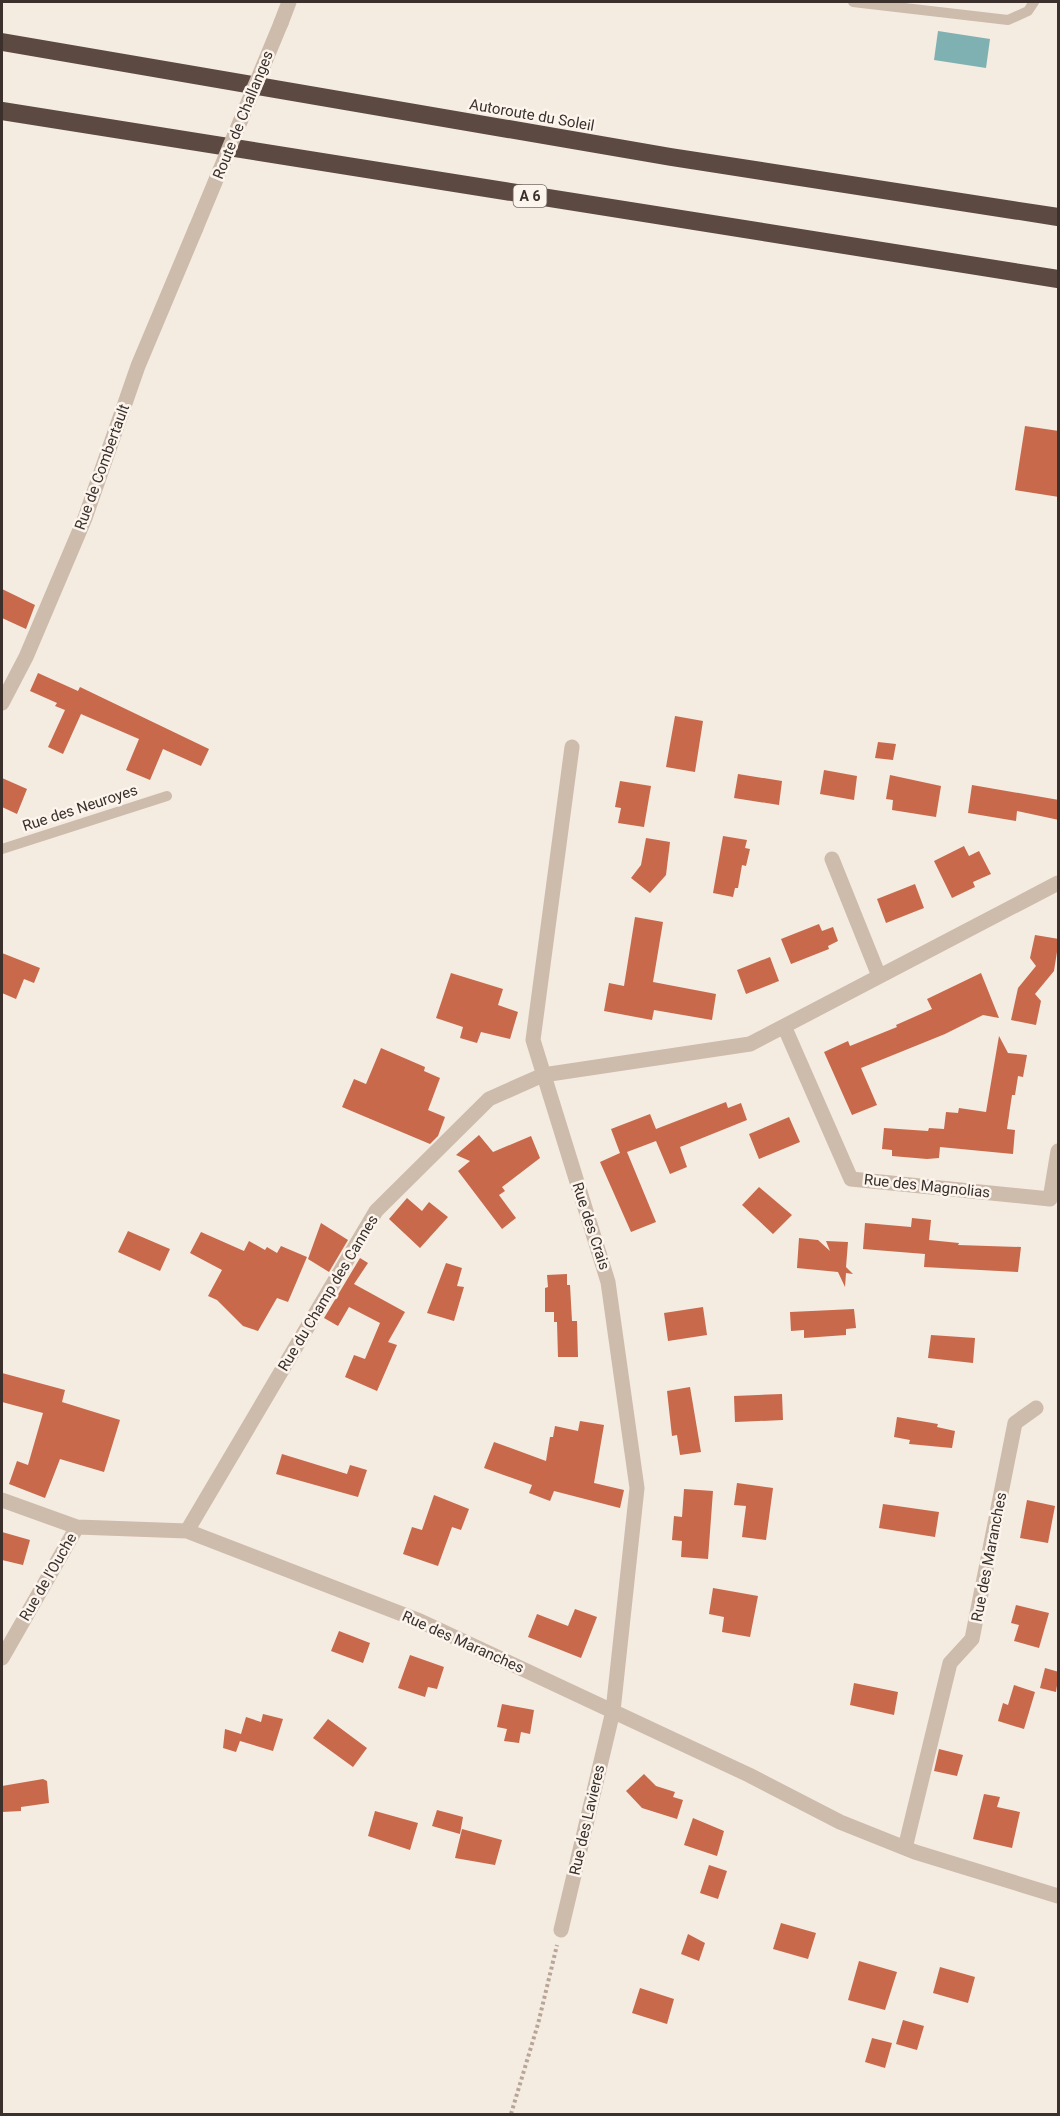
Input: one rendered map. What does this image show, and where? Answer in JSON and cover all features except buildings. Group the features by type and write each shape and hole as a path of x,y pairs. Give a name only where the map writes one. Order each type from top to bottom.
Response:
{"highway":[{"name":"Autoroute du Soleil","path":"2,42 660,155 1059,217"},
{"name":"A 6","path":"2,111 1059,279"}],"street":[{"name":"Route de Challanges","path":"196,228 289,2"},
{"name":"Rue de Combertault","path":"2,704 26,657 86,518 138,366 196,228"},
{"name":"Rue des Crais","path":"572,747 533,1040 608,1282 637,1488 613,1711"},
{"path":"832,858 879,976"},
{"path":"543,1075 750,1044 1059,883"},
{"name":"Rue des Magnolias","path":"784,1026 851,1179 1050,1199 1059,1151"},
{"name":"Rue du Champ des Cannes","path":"188,1531 376,1211 489,1099 543,1075"},
{"name":"Rue des Maranches","path":"905,1848 951,1663 972,1639 1015,1423 1036,1408"},
{"name":"Rue des Maranches","path":"2,1500 77,1527 188,1531 420,1621 749,1775 840,1822 905,1848 1059,1896"},
{"name":"Rue de l'Ouche","path":"2,1658 77,1527"},
{"name":"Rue des Lavieres","path":"561,1930 613,1711"}],"lane":[{"path":"853,2 1008,20 1028,11 1034,2"},
{"name":"Rue des Neuroyes","path":"2,849 167,796"}],"path":[{"path":"511,2115 538,2024 561,1930"}],"water":[{"path":"938,31 990,39 986,68 934,60"}]}
